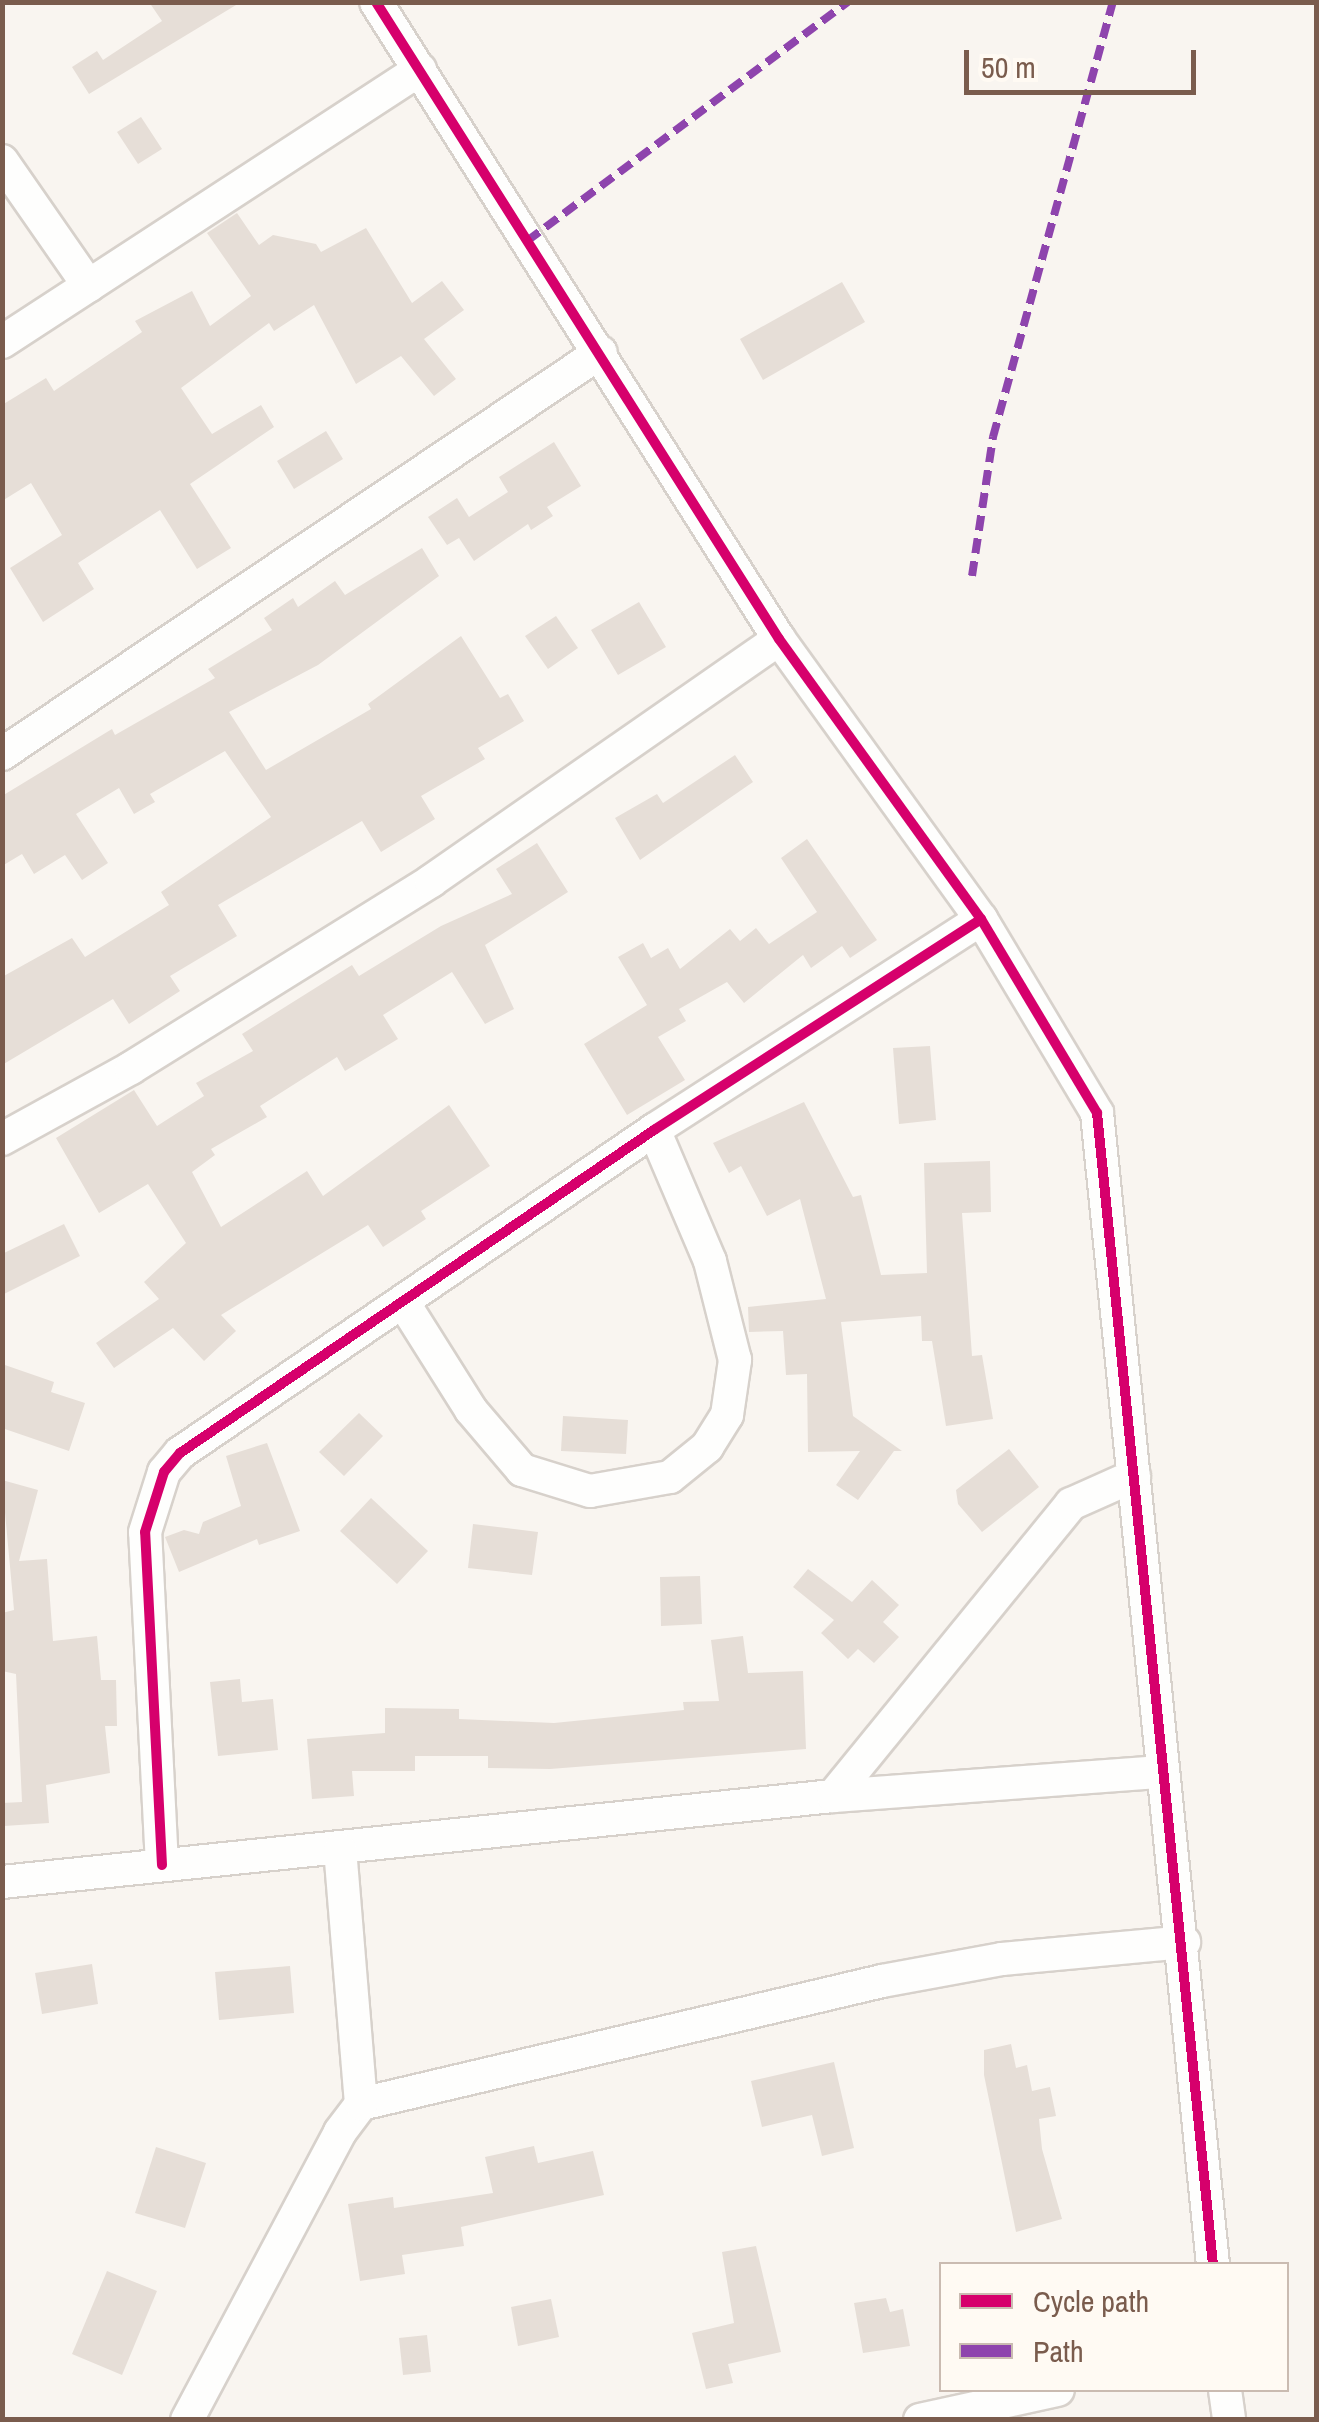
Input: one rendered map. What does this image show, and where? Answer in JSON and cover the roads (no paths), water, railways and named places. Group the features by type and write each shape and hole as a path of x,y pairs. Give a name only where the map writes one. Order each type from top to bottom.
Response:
{"street":[{"path":"376,2 601,352 779,639 981,919 1097,1114 1162,1772 1184,1942 1213,2262"},
{"path":"2,342 420,70"},
{"path":"2,161 89,286"},
{"path":"2,754 601,352"},
{"path":"2,1140 131,1068 431,881 779,639"},
{"path":"162,1864 145,1532 150,1502 180,1453 654,1130 981,919"},
{"path":"402,1302 472,1410 522,1470 590,1491 670,1477 706,1448 727,1414 735,1360 714,1274 654,1130"},
{"path":"833,1796 1071,1504 1098,1486 1134,1476"},
{"path":"2,1882 833,1796 1162,1772"},
{"path":"340,1850 362,2104"},
{"path":"187,2420 340,2132 362,2104 882,1982 1002,1959 1184,1942"},
{"path":"920,2420 1049,2392"},
{"path":"1225,2392 1228,2420"}]}
